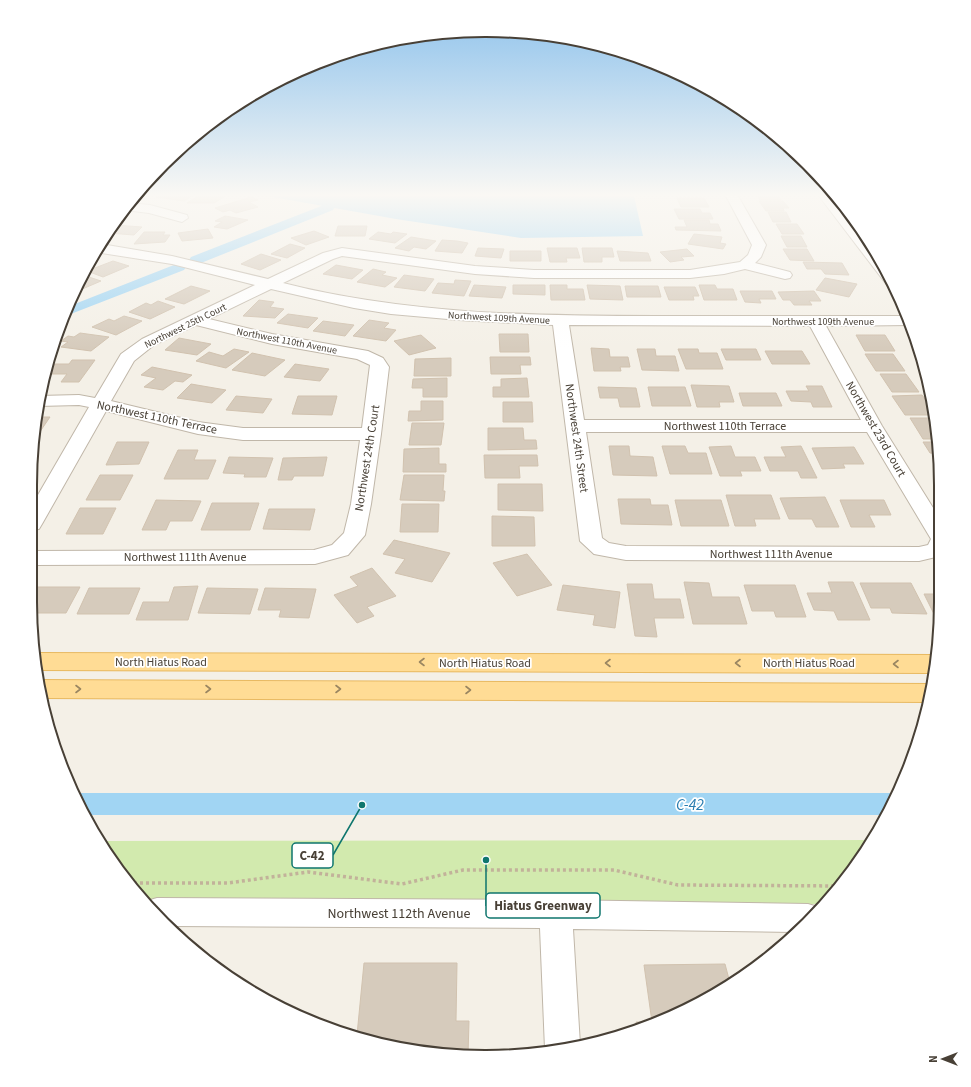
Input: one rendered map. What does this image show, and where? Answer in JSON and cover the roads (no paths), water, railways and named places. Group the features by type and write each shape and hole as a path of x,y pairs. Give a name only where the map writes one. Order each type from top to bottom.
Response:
{"main road":[{"name":"North Hiatus Road","path":"41,662 929,664"},
{"path":"46,689 924,692"}],"street":[{"path":"745,265 754,257 758,247"},
{"name":"Northwest 109th Avenue","path":"104,251 172,260 267,285 324,298 390,309 561,327 819,328 903,321"},
{"name":"Northwest 25th Court","path":"37,512 127,358 148,342 328,256 342,252 355,253 394,260 475,270 534,274 690,274 724,270 745,265"},
{"path":"745,265 785,275"},
{"name":"Northwest 110th Avenue","path":"196,320 272,339 362,355 377,362"},
{"name":"Northwest 24th Street","path":"561,327 591,541 602,549"},
{"name":"Northwest 23rd Court","path":"819,328 934,534"},
{"name":"Northwest 24th Court","path":"340,550 354,535 361,504 372,434 380,367 377,362"},
{"name":"Northwest 110th Terrace","path":"46,401 79,400 198,428 243,434 372,434"},
{"name":"Northwest 110th Terrace","path":"576,426 873,426"},
{"name":"Northwest 111th Avenue","path":"602,549 626,554 911,554 934,545"},
{"name":"Northwest 111th Avenue","path":"37,558 315,557 340,550"},
{"name":"Northwest 112th Avenue","path":"162,912 556,914 804,918"},
{"path":"556,914 562,1043"}],"waterway":[{"path":"196,260 229,247"},
{"path":"73,309 179,267"},
{"name":"C-42","path":"85,804 886,804"}],"place":[{"name":"C-42","path":"362,805"},
{"name":"Hiatus Greenway","path":"486,860"}]}
